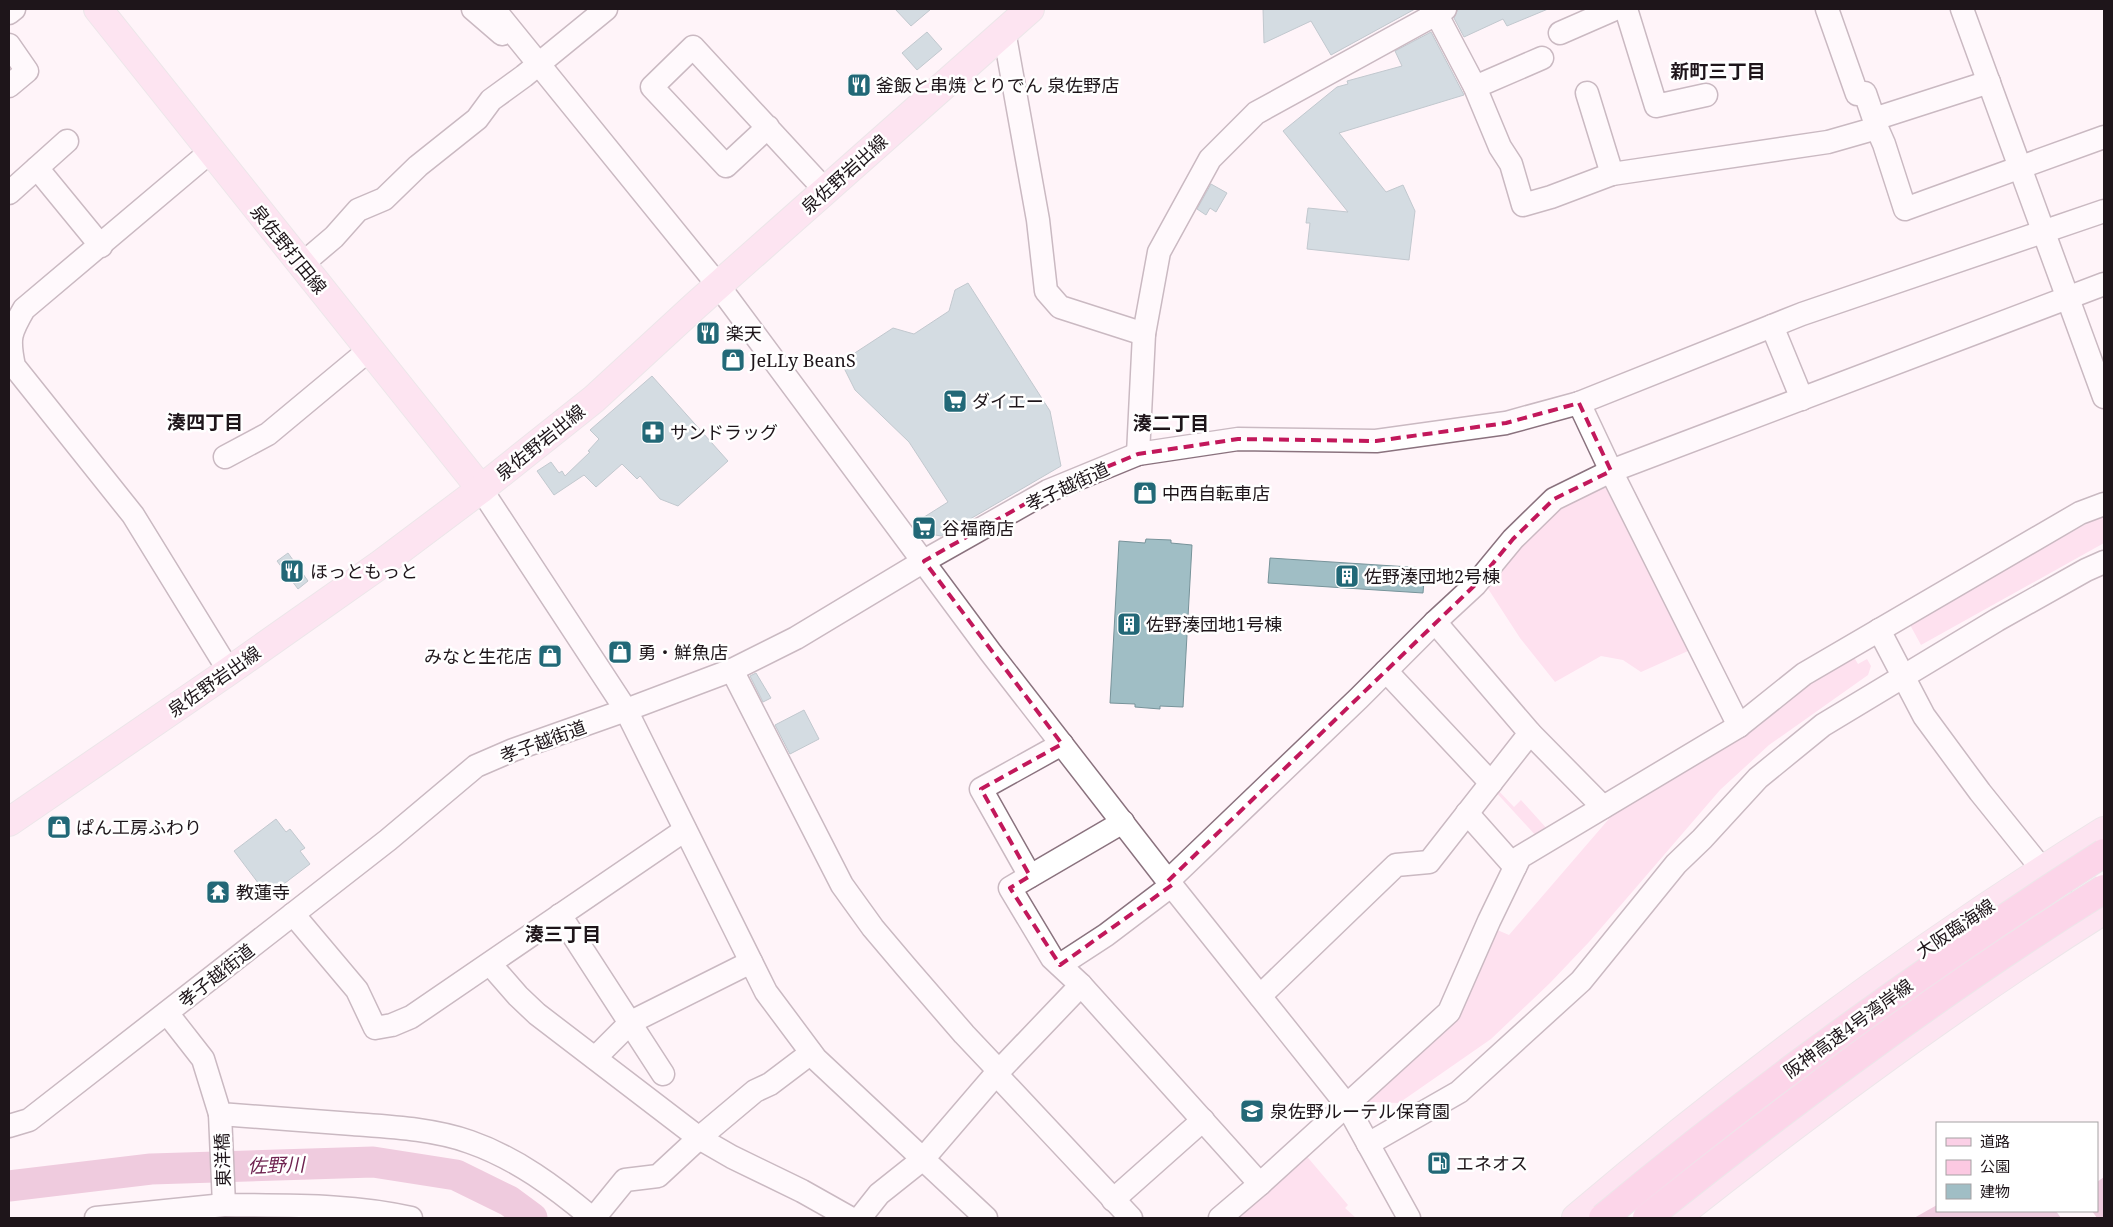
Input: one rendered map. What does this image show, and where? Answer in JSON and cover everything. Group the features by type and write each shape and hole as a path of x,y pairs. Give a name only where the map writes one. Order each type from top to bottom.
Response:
{"highway":[{"name":"阪神高速4号湾岸線","path":"1602,1218 1671,1161 1807,1057 1925,972 2104,854"},
{"name":"阪神高速4号湾岸線","path":"1647,1218 1832,1076 1944,995 2104,889"}],"main road":[{"name":"泉佐野打田線","path":"98,9 210,152 481,489"},
{"name":"泉佐野岩出線","path":"9,822 382,564 481,489 594,399 1017,17"},
{"name":"大阪臨海線","path":"1576,1218 1665,1143 1789,1048 1913,957 2042,870 2104,831"},
{"path":"1675,1218 1850,1084 1950,1012 2104,910"}],"street":[{"path":"9,13 14,9"},
{"path":"472,9 537,64"},
{"path":"494,9 718,285 991,653 1170,883 1346,1104 1409,1218"},
{"path":"508,9 537,64"},
{"path":"301,265 334,237 358,210 384,199 418,166 478,119 491,100 606,9"},
{"path":"1560,33 1615,9"},
{"path":"1626,9 1656,106 1706,95"},
{"path":"1827,9 1857,94 1865,93 1905,209 2019,166 2104,137"},
{"path":"1962,9 2104,397"},
{"path":"1138,454 1144,334 1159,252 1210,159 1256,113 1441,12 1500,147 1511,164 1523,205 1551,197 1612,174 1828,142 1989,82"},
{"path":"1017,17 1046,291 1060,307 1144,334"},
{"path":"9,45 27,70 9,86"},
{"path":"768,127 726,166 652,87 694,47 768,127 826,191"},
{"path":"1474,87 1542,58"},
{"path":"1587,93 1612,174"},
{"path":"9,193 67,142"},
{"path":"210,152 100,246 16,308 15,325 9,344 14,366 133,515 165,564 229,671"},
{"path":"37,168 100,246"},
{"name":"孝子越街道","path":"9,1126 29,1120 388,840 476,766 513,750 732,670 796,638 924,561 1048,491 1138,454 1238,439 1376,441 1506,423 1579,403 1772,326 2104,211"},
{"path":"1060,965 1106,935 1170,883 1475,585 1513,539 1554,499 1611,471 2104,284"},
{"path":"1772,326 1802,399"},
{"path":"225,457 268,434 370,350"},
{"path":"1579,403 1611,471 1740,726"},
{"path":"481,489 626,710 766,992 811,1053 986,1218"},
{"path":"1220,1218 1449,1012 1489,921 1520,857 1740,726 1804,674 2080,514 2104,504"},
{"path":"1368,1144 1459,1092 1581,982 1676,864 1702,839 1758,778 1823,725 1997,620 2086,570 2104,562"},
{"path":"1435,622 1530,733 1603,807"},
{"path":"1878,630 1924,716 1980,792 2042,870 2080,926"},
{"path":"732,670 842,885 873,928 964,1034 1131,1218"},
{"path":"1386,671 1491,783"},
{"path":"1260,996 1396,865 1429,862 1530,733"},
{"path":"1030,876 980,789 1062,744"},
{"path":"1467,813 1515,867"},
{"path":"1123,822 1010,888 1052,958 1081,986 1260,1184"},
{"path":"293,914 357,990 375,1028 411,1017 685,830"},
{"path":"560,915 663,1074"},
{"path":"596,1058 631,1022 751,962"},
{"path":"490,964 518,996 537,1014 699,1138 850,1218"},
{"path":"860,1218 879,1194 923,1159 998,1072 1081,986"},
{"name":"東洋橋","path":"167,1013 203,1059 220,1116 224,1203"},
{"path":"220,1116 394,1128 441,1135 470,1142 513,1161 564,1195 593,1218 625,1180 658,1176 699,1138 755,1091 770,1084 811,1053"},
{"path":"1113,1200 1203,1120"},
{"path":"96,1218 224,1203 328,1207 383,1212 411,1218"}],"highlighted area":[{"path":"1579,403 1611,471 1554,499 1513,539 1475,585 1168,881 1172,885 1060,965 1010,888 1030,876 981,789 1062,744 924,561 1048,491 1138,454 1238,439 1376,441 1506,423"}],"green space":[{"path":"1600,485 1608,489 1688,651 1641,672 1623,660 1601,656 1555,682 1520,638 1485,584 1552,510"},
{"path":"2104,514 2104,543 1921,645 1909,623"},
{"path":"1852,654 1858,664 1867,659 1871,666 1868,675 1769,745 1720,790 1589,942 1550,983 1491,1039 1399,1103 1369,1102 1364,1097 1451,1016 1495,929 1509,935 1614,813 1758,727 1804,686"},
{"path":"1494,786 1514,807 1521,800 1549,831 1538,838 1493,789"},
{"path":"1304,1153 1348,1205 1345,1208 1356,1218 1228,1218"}],"shaded area":[{"path":"2104,1177 2104,1218 2097,1218 2093,1212 2098,1212 2098,1181"},
{"path":"1936,1206 1936,1212 2057,1212 2061,1218 1914,1218"}],"building":[{"path":"895,9 931,9 911,26"},
{"path":"1263,9 1415,9 1331,55 1311,21 1264,43"},
{"path":"1458,9 1548,9 1507,26 1503,19 1464,37 1454,18"},
{"path":"927,32 942,49 917,70 902,53"},
{"path":"1431,32 1464,95 1339,133 1386,192 1403,185 1415,211 1409,260 1307,249 1310,223 1306,223 1308,208 1348,212 1283,131 1337,87 1348,84 1347,81 1402,66 1395,51"},
{"path":"1211,184 1227,193 1216,212 1210,208 1206,215 1197,209"},
{"name":"ダイエー","path":"968,283 1050,411 1061,466 941,536 930,534 921,519 948,502 909,442 855,390 841,362 893,328 914,334 949,311 955,290"},
{"path":"652,376 728,461 678,506 660,499 640,476 637,479 622,464 596,487 584,475 554,495 537,471 551,462 559,473 562,471 565,476 590,452 588,451 599,439 590,430"},
{"name":"佐野湊団地1号棟","path":"1146,539 1171,540 1171,543 1192,545 1183,707 1160,706 1160,709 1135,707 1135,704 1110,703 1119,541 1145,543"},
{"path":"288,553 308,581 298,589 277,561"},
{"name":"佐野湊団地2号棟","path":"1270,558 1425,568 1423,593 1268,583"},
{"path":"756,673 771,698 763,702 750,676"},
{"path":"804,710 819,739 790,754 775,725"},
{"path":"276,819 286,832 290,829 305,848 300,851 310,864 268,896 234,851"}],"waterway":[{"name":"佐野川","path":"9,1186 151,1169 373,1162 456,1175 509,1201 532,1218"}],"place":[{"name":"釜飯と串焼 とりでん 泉佐野店","path":"859,85"},
{"name":"楽天","path":"708,333"},
{"name":"JeLLy BeanS","path":"733,360"},
{"name":"ダイエー","path":"955,401"},
{"name":"サンドラッグ","path":"653,432"},
{"name":"中西自転車店","path":"1145,493"},
{"name":"谷福商店","path":"924,528"},
{"name":"ほっともっと","path":"292,571"},
{"name":"佐野湊団地2号棟","path":"1347,576"},
{"name":"佐野湊団地1号棟","path":"1129,624"},
{"name":"勇・鮮魚店","path":"620,652"},
{"name":"みなと生花店","path":"550,656"},
{"name":"ぱん工房ふわり","path":"59,827"},
{"name":"教蓮寺","path":"218,892"},
{"name":"泉佐野ルーテル保育園","path":"1252,1111"},
{"name":"エネオス","path":"1439,1163"}],"district":[{"name":"新町三丁目","path":"1718,71"},
{"name":"湊四丁目","path":"205,422"},
{"name":"湊二丁目","path":"1171,423"},
{"name":"湊三丁目","path":"563,934"}]}
